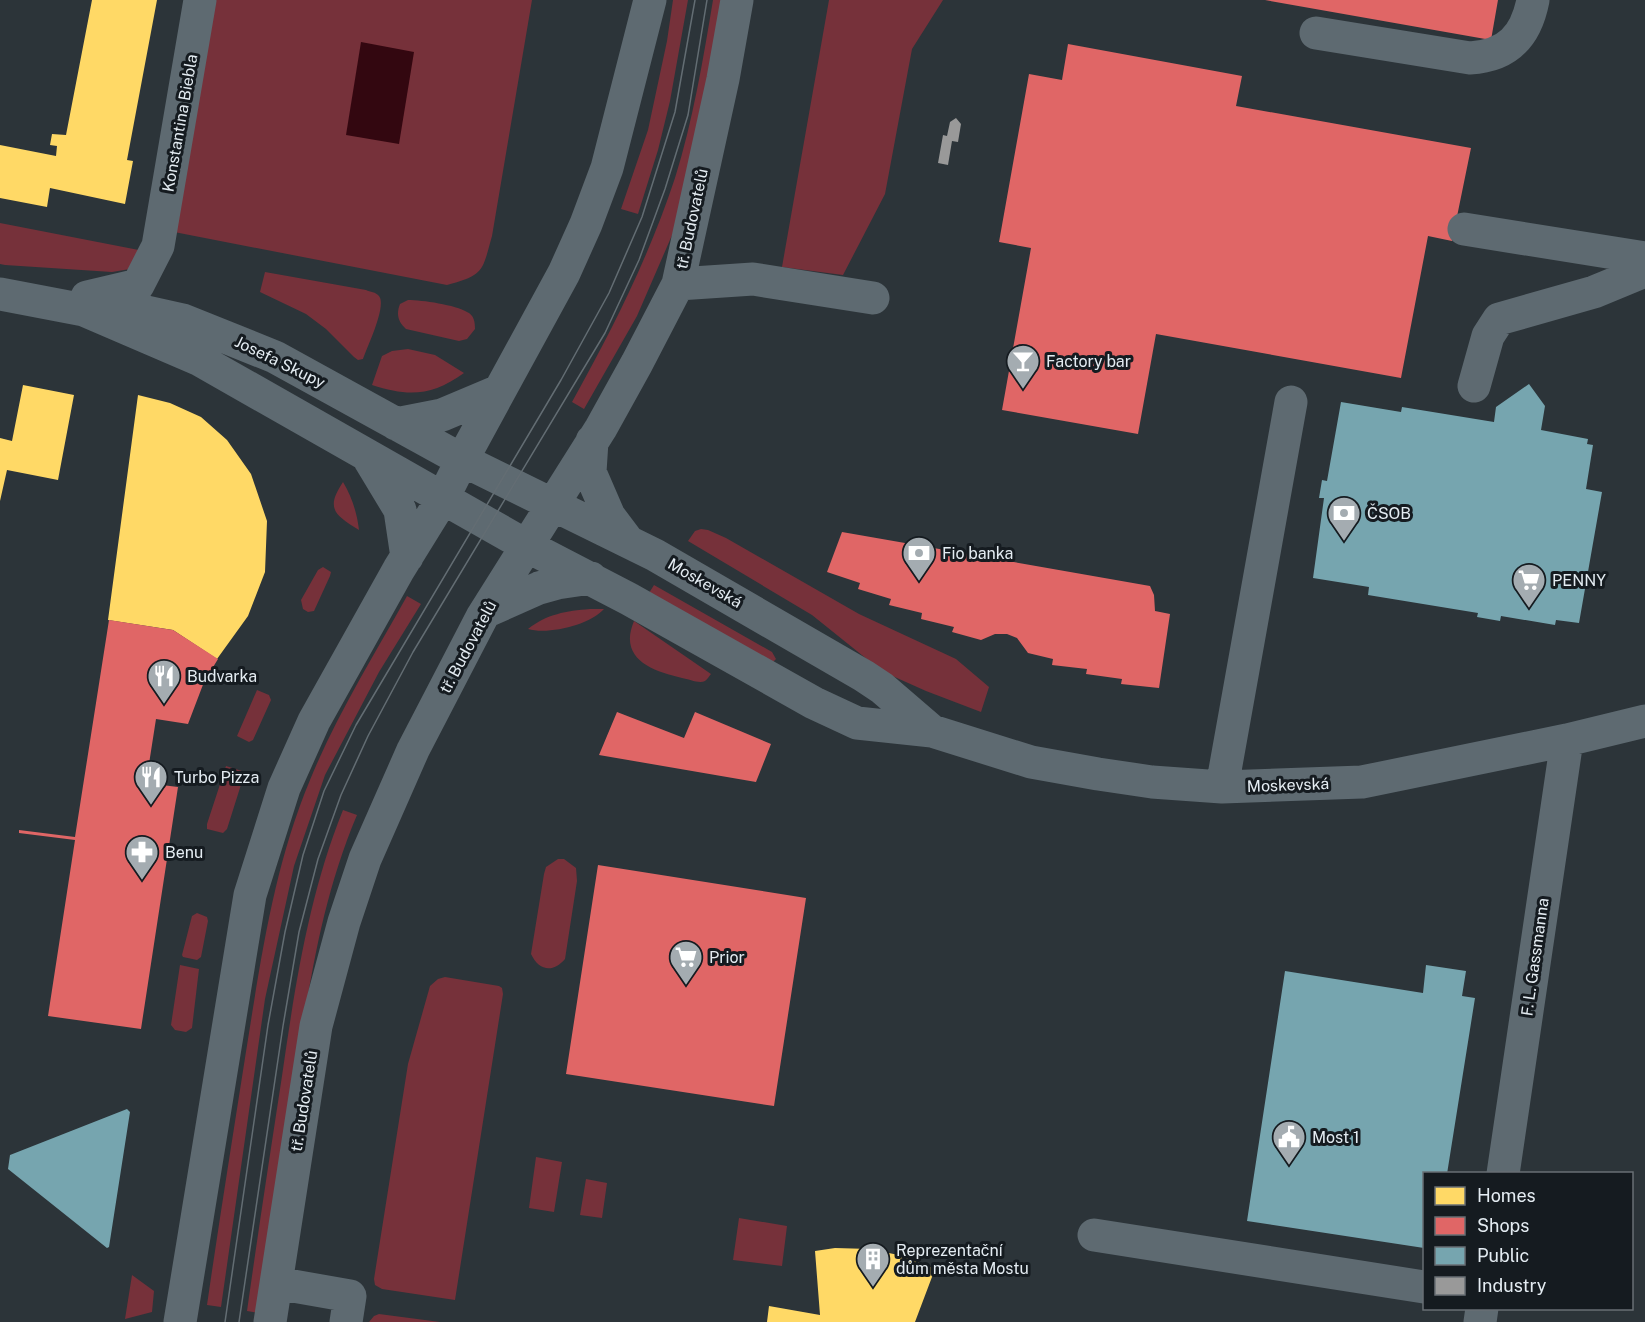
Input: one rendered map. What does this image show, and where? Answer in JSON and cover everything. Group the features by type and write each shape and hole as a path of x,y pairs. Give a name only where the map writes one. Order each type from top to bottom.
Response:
{"street":[{"name":"Konstantina Biebla","path":"69,307 138,285 158,246 200,0"},
{"path":"180,1322 250,895 284,788 314,721 443,498 564,273 586,224 616,136 650,0"},
{"name":"tř. Budovatelů","path":"270,1322 316,1026 344,922 365,859 413,750 485,612 592,441 637,363 678,284 723,79 737,0"},
{"path":"1316,33 1470,58 1489,57 1507,47 1525,28 1533,0"},
{"path":"1464,229 1645,258"},
{"path":"1474,386 1488,336 1499,319 1594,292 1645,271"},
{"path":"678,284 753,279 873,298"},
{"name":"Josefa Skupy","path":"0,294 69,307 138,310 183,320 275,357 462,460"},
{"name":"Josefa Skupy","path":"69,307 198,359 527,546"},
{"path":"396,424 442,415 499,391"},
{"path":"1222,787 1291,402"},
{"path":"592,441 590,472 595,487 609,516 629,542"},
{"path":"366,453 400,510 407,557"},
{"name":"Moskevská","path":"462,460 629,542 721,592 864,676 882,688 932,732"},
{"name":"Moskevská","path":"527,546 591,578 814,703 857,723 932,732 1031,762 1152,782 1222,787 1362,782 1567,740 1645,721"},
{"path":"485,612 557,582 591,578"},
{"name":"F. L. Gassmanna","path":"1503,1172 1567,740"},
{"path":"1094,1235 1423,1287"},
{"path":"276,1283 348,1309"}],"shaded area":[{"path":"209,0 532,0 492,236 483,265 475,275 447,285 169,231"},
{"path":"673,0 688,0 670,101 658,150 638,214 621,209 648,130 667,41"},
{"path":"713,0 729,0 676,226 637,316 584,409 572,402 629,293 654,236 675,178 692,112"},
{"path":"829,0 943,0 912,49 885,194 843,275 782,267"},
{"path":"361,42 414,52 399,144 346,135"},
{"path":"0,223 149,252 130,269 112,272 5,265 0,264"},
{"path":"265,272 366,290 378,295 381,301 379,317 363,359 358,360 354,357 326,329 306,314 260,292"},
{"path":"408,300 439,303 462,309 473,317 475,329 467,339 459,341 406,329 401,324 398,311 400,304"},
{"path":"408,349 435,355 464,373 441,386 420,392 409,393 372,385 382,356 392,351"},
{"path":"343,482 354,505 359,530 344,520 335,510 335,499"},
{"path":"701,529 726,538 859,614 956,659 989,687 981,712 888,674 812,615 688,541 695,531"},
{"path":"323,567 331,572 330,576 314,611 308,612 303,609 301,600 318,570"},
{"path":"654,585 772,652 776,659 771,664 649,593"},
{"path":"407,596 421,604 379,672 325,775 294,866 265,999 221,1307 207,1305 262,952 286,847 310,780 331,733"},
{"path":"604,609 589,620 557,630 528,629 557,614"},
{"path":"634,621 711,674 705,681 697,682 649,667 634,654 631,645 630,634"},
{"path":"257,690 269,695 271,700 253,740 249,742 237,736"},
{"path":"226,766 245,772 227,829 223,833 207,829 207,824"},
{"path":"343,810 357,815 335,876 319,938 292,1095 260,1313 247,1311 298,974 321,874"},
{"path":"558,859 564,859 576,868 577,881 565,959 556,967 546,968 538,964 531,954 544,874 546,867"},
{"path":"197,913 207,917 208,921 201,957 197,960 182,955 192,916"},
{"path":"180,965 199,969 192,1028 186,1032 175,1030 171,1025"},
{"path":"445,977 499,986 503,994 455,1300 382,1289 375,1285 374,1279 408,1064 430,986 438,979"},
{"path":"536,1157 562,1162 554,1212 529,1208"},
{"path":"586,1179 607,1183 602,1218 580,1215"},
{"path":"739,1218 787,1226 782,1266 733,1260"},
{"path":"132,1275 154,1291 152,1312 125,1319"},
{"path":"379,1314 440,1322 369,1322"}],"building: Homes":[{"path":"92,0 157,0 127,160 133,161 125,204 50,188 47,207 0,198 0,145 56,156 57,146 50,145 52,134 66,135"},
{"path":"23,385 74,395 58,480 7,470 0,501 0,438 12,441"},
{"path":"138,395 170,403 201,417 227,440 251,474 267,521 265,572 248,616 217,659 173,630 108,620"},
{"name":"Reprezentační dům města Mostu","path":"835,1248 870,1249 903,1256 935,1269 915,1322 767,1322 769,1306 820,1315 815,1251"}],"building: Shops":[{"path":"1265,0 1498,0 1491,40"},
{"path":"1068,44 1242,76 1236,106 1471,148 1452,241 1428,236 1401,378 1156,334 1138,434 1002,410 1031,248 999,242 1029,74 1062,80"},
{"path":"842,532 1150,586 1154,595 1155,611 1170,614 1159,688 1121,684 1122,679 1086,674 1087,669 1052,665 1053,659 1028,653 1017,638 1007,634 995,634 981,640 952,632 954,627 921,619 922,613 889,605 891,599 858,589 860,583 827,572"},
{"path":"109,620 173,630 218,659 204,682 188,724 156,719 146,783 178,787 141,1029 48,1016 75,840 19,833 19,830 75,837"},
{"path":"617,712 684,738 695,712 771,744 756,782 599,755"},
{"name":"Prior","path":"598,865 806,898 774,1106 566,1074"}],"building: Public":[{"path":"1529,384 1545,406 1541,430 1588,439 1587,444 1593,445 1586,489 1602,492 1579,623 1556,620 1555,625 1501,616 1500,621 1477,617 1478,613 1368,595 1369,587 1313,578 1324,498 1319,498 1322,480 1327,481 1341,402 1401,412 1402,407 1494,422 1496,407"},
{"path":"1426,965 1466,971 1462,996 1475,998 1447,1172 1423,1172 1423,1248 1247,1221 1285,971 1423,993"},
{"path":"127,1109 130,1112 109,1247 107,1248 8,1169 10,1155"}],"building: Industry":[{"path":"956,118 961,124 958,142 952,141 948,165 938,163 943,135 947,136 950,122"}],"tram line":[{"path":"225,1322 268,1025 285,932 303,855 324,791 356,725 561,380 609,293 642,217 675,112 695,0"},
{"path":"239,1322 299,932 318,859 341,795 368,736 413,652 605,333 639,260 665,189 688,115 707,0"}],"place":[{"name":"Factory bar","path":"1023,390"},
{"name":"ČSOB","path":"1344,542"},
{"name":"Fio banka","path":"919,582"},
{"name":"PENNY","path":"1529,609"},
{"name":"Budvarka","path":"164,705"},
{"name":"Turbo Pizza","path":"151,806"},
{"name":"Benu","path":"142,881"},
{"name":"Prior","path":"686,986"},
{"name":"Most 1","path":"1289,1166"},
{"name":"Reprezentační dům města Mostu","path":"873,1288"}]}
